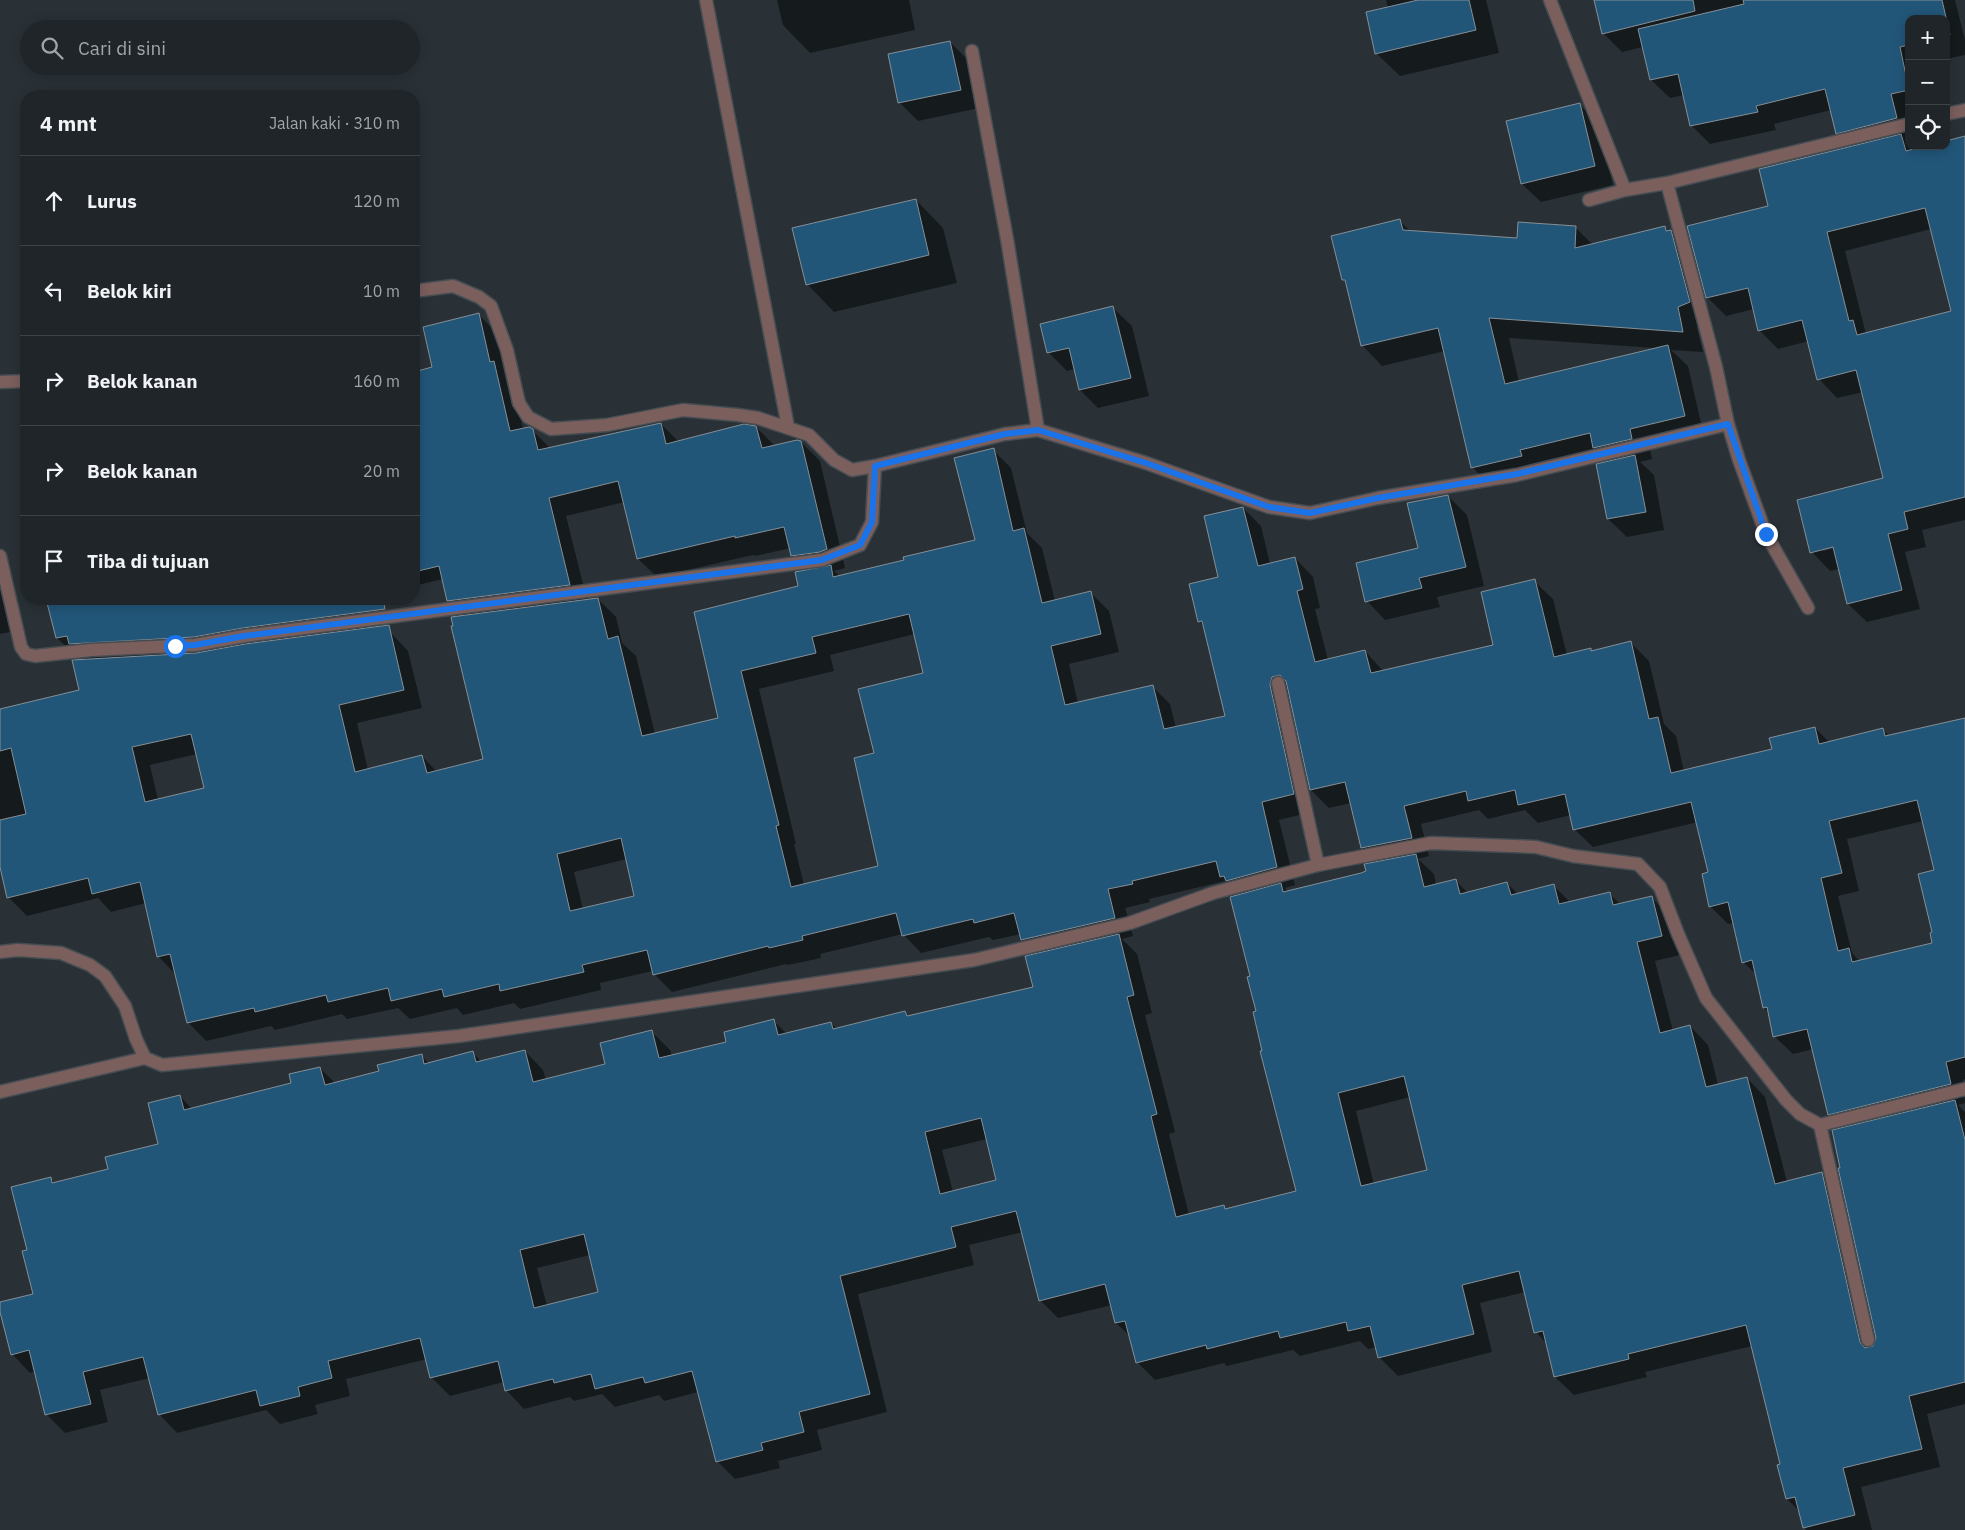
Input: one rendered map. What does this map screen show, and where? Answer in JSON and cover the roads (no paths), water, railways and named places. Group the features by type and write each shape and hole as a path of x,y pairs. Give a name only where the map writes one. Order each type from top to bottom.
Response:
{"street":[{"path":"706,0 788,427"},
{"path":"1550,0 1626,190"},
{"path":"972,51 1007,239 1038,430"},
{"path":"1950,113 1965,110"},
{"path":"1589,200 1905,125"},
{"path":"1667,183 1716,367 1728,424 1766,534 1808,608"},
{"path":"420,290 453,286 480,297 491,306 507,350 519,403 528,417 551,429 606,425 683,410 738,415 788,427 809,435 834,460 852,470 1005,434 1038,430 1146,463 1269,507 1310,513 1378,498 1517,474 1728,424"},
{"path":"0,382 20,381"},
{"path":"0,556 21,646 26,654 35,656 91,650 195,645 244,636 822,560 860,545 872,522 875,466"},
{"path":"1278,683 1318,865"},
{"path":"0,1092 145,1058 162,1065 459,1036 974,960 1130,923 1213,893 1318,865 1431,843 1536,847 1573,856 1638,864 1660,887 1706,998 1786,1100 1800,1114 1820,1125 1965,1089"},
{"path":"0,952 18,950 62,953 90,966 105,976 125,1006 136,1039 145,1058"},
{"path":"1820,1125 1868,1340"}]}
